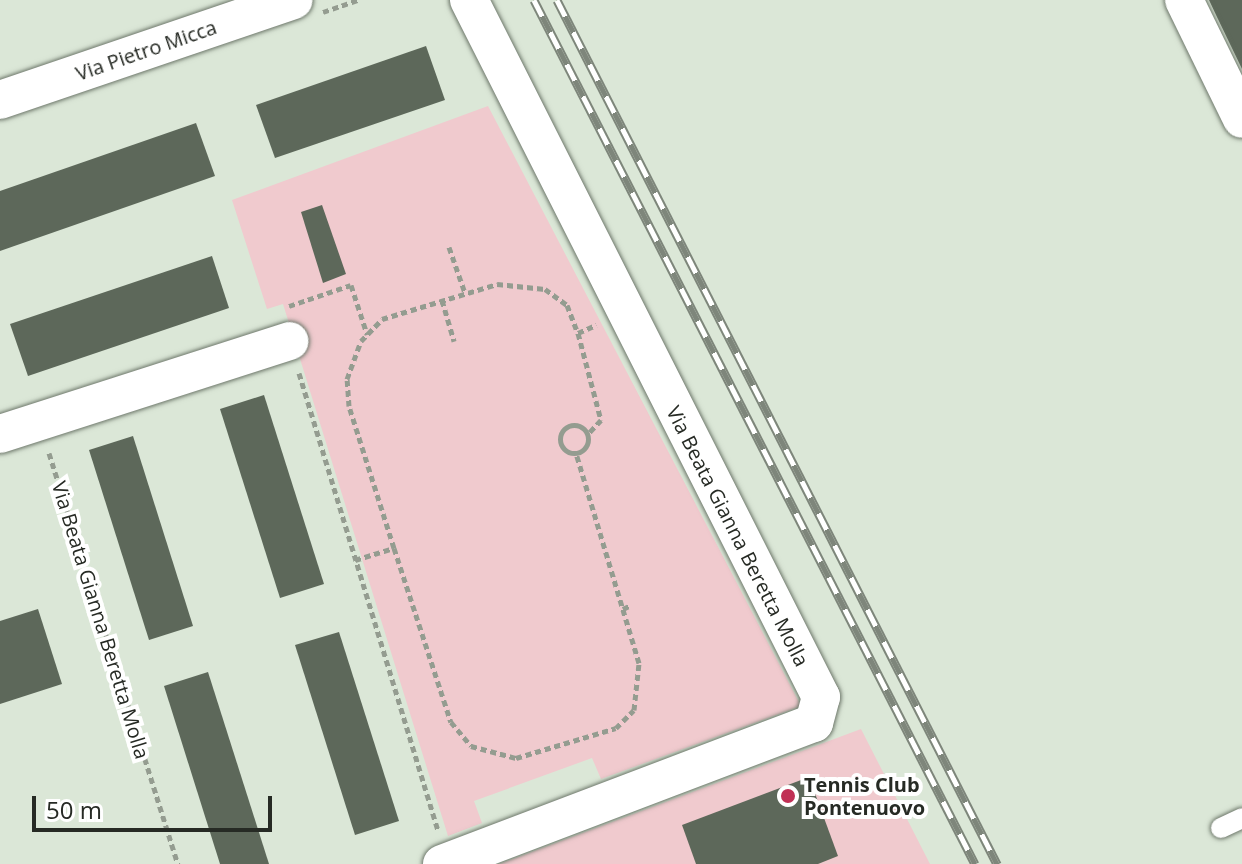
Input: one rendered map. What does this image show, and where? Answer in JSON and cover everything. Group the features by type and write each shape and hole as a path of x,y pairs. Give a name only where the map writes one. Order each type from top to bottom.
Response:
{"street":[{"name":"Via Pietro Micca","path":"0,100 293,0"},
{"name":"Via Beata Gianna Beretta Molla","path":"445,863 814,723 821,697 469,0"},
{"path":"1184,0 1242,119"},
{"path":"0,434 284,325"}],"lane":[{"path":"1221,828 1242,818"}],"path":[{"path":"449,247 465,293"},
{"path":"526,284 567,305 599,408 597,428 588,434 576,453 623,609 640,678 623,724 516,758 491,755 451,722 349,406 347,379 367,334 382,319 442,300 465,293 526,284"},
{"path":"367,334 351,285 284,325 445,863"},
{"path":"442,300 454,341"},
{"name":"Via Beata Gianna Beretta Molla","path":"40,421 178,864"},
{"path":"576,453 563,448 561,434 572,425 588,434"},
{"path":"355,560 394,548"},
{"path":"623,609 631,605"}],"shaded area":[{"path":"488,106 801,706 601,779 592,758 474,801 482,823 448,836 283,304 267,309 232,200"},
{"name":"Tennis Club Pontenuovo","path":"861,729 930,864 499,864"}],"building":[{"path":"1209,0 1242,0 1242,69 1216,15"},
{"path":"426,46 445,100 275,158 256,105"},
{"path":"196,123 215,176 0,251 0,191"},
{"path":"322,205 346,274 323,283 301,212"},
{"path":"212,256 229,308 28,376 10,324"},
{"path":"264,395 324,584 280,598 220,409"},
{"path":"133,436 193,626 149,640 89,450"},
{"path":"38,609 62,684 0,704 0,621"},
{"path":"339,632 399,821 355,835 295,645"},
{"path":"208,672 269,864 220,864 164,686"},
{"path":"809,777 838,856 818,864 696,864 682,825"}],"railway":[{"path":"534,0 975,864"},
{"path":"557,0 997,864"}],"place":[{"name":"Tennis Club Pontenuovo","path":"788,796"}]}
